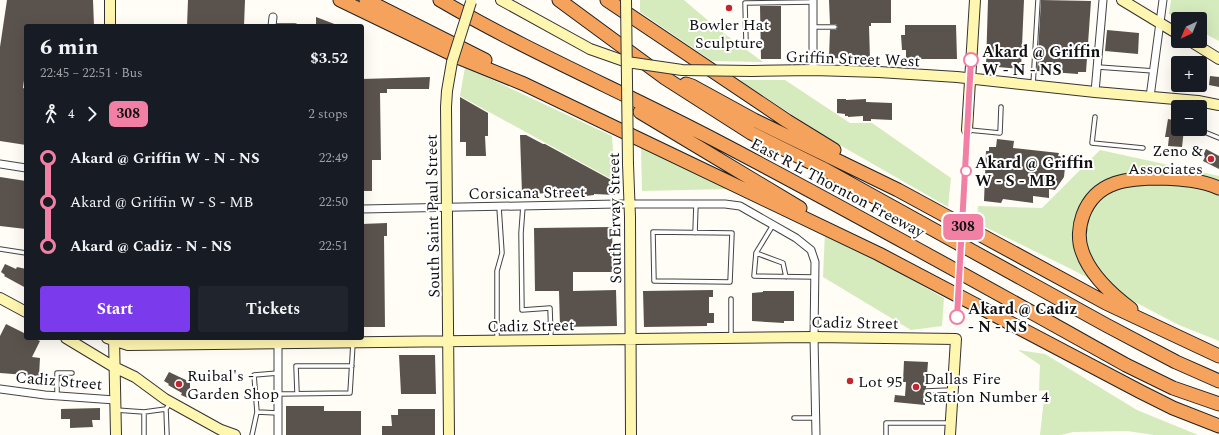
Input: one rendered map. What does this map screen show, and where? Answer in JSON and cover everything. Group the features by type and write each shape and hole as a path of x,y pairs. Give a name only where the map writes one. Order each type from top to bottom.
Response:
{"highway":[{"path":"340,0 460,58 524,84 879,254 1141,392 1173,408 1219,426"},
{"path":"366,0 485,60 524,84"},
{"name":"East R L Thornton Freeway","path":"440,0 539,54 709,137 802,186 1126,365 1173,388 1219,404"},
{"name":"East R L Thornton Freeway","path":"559,0 665,78 751,133 835,175 1106,325 1176,362 1219,381"},
{"path":"607,0 781,117 898,190"},
{"path":"539,54 623,102 879,254"},
{"path":"665,78 692,86 754,120 898,190 1106,303 1219,356"},
{"path":"1154,326 1113,295 1089,265 1082,250 1080,238 1080,224 1085,210 1095,195 1104,188 1116,182 1131,179 1184,179 1201,182 1219,188"}],"main road":[{"path":"110,0 110,24"},
{"name":"Griffin Street West","path":"501,0 590,49 627,62 682,70 813,70 879,72 970,78 1171,100"},
{"name":"South Ervay Street","path":"626,0 628,164 630,204 631,435"},
{"path":"967,130 975,0"},
{"path":"1122,0 1171,29"},
{"name":"South Saint Paul Street","path":"449,435 446,102 449,74 471,1"},
{"path":"1202,48 1219,58"},
{"path":"0,298 24,311"},
{"name":"Cadiz Street","path":"115,340 128,345 278,341 353,344 814,337 956,338 953,390"},
{"path":"69,340 114,367 135,377 169,406 235,435"},
{"path":"112,340 116,435"},
{"path":"950,435 953,390"}],"street":[{"path":"1095,92 1102,0"},
{"path":"1150,97 1163,0"},
{"path":"812,1 813,70"},
{"path":"272,17 272,24"},
{"path":"0,164 24,168"},
{"name":"Corsicana Street","path":"364,209 630,204 725,204 740,206 796,238 811,250 815,262 814,277"},
{"path":"814,277 816,435"},
{"path":"278,341 278,435"},
{"name":"Cadiz Street","path":"0,389 115,405"}],"lane":[{"path":"1033,85 1038,0"},
{"path":"746,41 745,3 812,1"},
{"path":"813,27 835,27"},
{"path":"1098,67 1154,71"},
{"path":"967,130 1000,133 1001,107"},
{"path":"1095,117 1092,143 1143,148"},
{"path":"1207,133 1219,138"},
{"path":"695,233 696,204"},
{"path":"497,341 497,271 502,253 499,206"},
{"path":"523,206 522,310 550,308 551,340"},
{"path":"773,225 756,253 754,276 814,277"},
{"path":"653,232 695,233 732,233 730,282 654,281 653,232"},
{"path":"0,249 24,253"},
{"path":"756,253 783,263 786,277"},
{"path":"731,299 731,338"},
{"path":"278,394 350,393 353,344"},
{"path":"296,394 296,366 352,366"},
{"path":"57,396 57,373 72,373"},
{"path":"252,435 257,412 254,375 278,373"},
{"path":"926,391 953,390"},
{"path":"115,405 144,412 169,406 167,435"},
{"path":"144,412 144,435"},
{"path":"257,412 278,413"},
{"path":"794,418 816,418"},
{"path":"886,435 886,423 951,423"}],"green space":[{"path":"640,0 684,0 718,29 763,62 712,61 640,12"},
{"path":"1171,0 1219,0 1219,41 1207,35 1207,12 1171,12 1171,15 1169,14"},
{"path":"465,67 612,136 615,181 460,96"},
{"path":"739,80 785,80 850,123 872,123 951,178 948,207 831,140"},
{"path":"641,146 729,189 642,191"},
{"path":"1100,150 1219,176 1219,341 1179,325 1075,271 977,223 978,206 1042,208"},
{"path":"825,231 944,298 942,326 911,330 823,277"},
{"path":"1018,350 1045,354 1137,410 1198,435 1154,435 1127,431 1073,432 1061,435 1040,435 1045,390 1039,391 1040,365"}],"building":[{"path":"7,0 93,0 94,24 24,24 24,145 0,141 0,47"},
{"path":"188,0 245,0 244,24 187,24"},
{"path":"829,0 891,0 891,23 871,23 871,26 869,26 870,59 829,58 830,30 836,30 838,27 836,24 830,24"},
{"path":"988,0 1024,0 1021,69 986,66"},
{"path":"1041,0 1091,1 1086,72 1078,72 1078,74 1037,71"},
{"path":"760,6 781,6 781,59 761,59"},
{"path":"316,17 334,24 316,24"},
{"path":"905,25 956,25 957,59 906,59 906,50 902,50 901,35 905,35"},
{"path":"1107,30 1139,33 1138,54 1105,51"},
{"path":"1210,76 1219,77 1219,87 1209,85"},
{"path":"430,77 429,89 387,89 387,93 380,93 381,160 372,160 372,191 364,191 364,79"},
{"path":"460,97 488,113 488,136 485,136 486,156 466,156 466,142 460,142"},
{"path":"837,99 866,99 866,102 892,103 892,120 871,119 871,121 863,121 863,116 848,117 845,116 845,114 837,113"},
{"path":"1168,119 1171,120 1171,136 1183,136 1182,147 1168,146 1169,137 1165,137"},
{"path":"520,135 526,135 545,144 615,182 616,195 594,194 586,196 586,194 555,193 522,194"},
{"path":"997,139 1014,141 1013,148 1059,153 1058,156 1066,157 1064,177 1055,190 1049,189 1049,198 1033,196 1033,203 1003,199 1001,203 984,201 986,151 989,151 989,147 996,147"},
{"name":"Zeno & Associates","path":"1206,149 1219,156 1219,169 1203,161 1205,157 1203,156"},
{"path":"0,177 24,181 24,229 0,226"},
{"path":"387,223 387,236 384,236 385,327 364,327 364,224"},
{"path":"612,227 613,272 573,272 573,291 616,290 617,326 560,327 559,291 535,291 534,228"},
{"path":"5,264 16,269 17,267 24,269 24,287 4,276 5,275 1,272"},
{"path":"713,290 713,297 709,297 709,313 714,313 714,323 707,323 707,326 644,327 643,291"},
{"path":"763,291 794,291 794,321 784,321 784,323 752,321 752,293"},
{"path":"6,324 24,333 24,340 40,341 32,357 40,358 39,376 0,373 0,336"},
{"path":"399,355 435,355 436,394 401,394"},
{"name":"Dallas Fire Station Number 4","path":"904,361 928,362 926,388 923,391 926,394 925,405 894,402 895,395 905,396 906,382 903,382"},
{"name":"Ruibal's - Garden Shop","path":"169,372 188,381 190,378 190,399 181,395 182,393 164,381"},
{"path":"286,406 324,406 324,411 361,411 361,435 286,435"},
{"path":"100,408 100,420 92,420 93,427 70,428 70,419 61,419 61,409"},
{"path":"398,409 435,409 435,435 382,435 382,426 392,426 391,415 398,415"}],"bus line":[{"name":"308","path":"957,317 971,60"}],"place":[{"name":"Bowler Hat Sculpture","path":"729,8"},
{"name":"Akard @ Griffin W - N - NS","path":"971,60"},
{"name":"Zeno & Associates","path":"1211,159"},
{"name":"Akard @ Griffin W - S - MB","path":"966,171"},
{"name":"Akard @ Cadiz - N - NS","path":"957,317"},
{"name":"Lot 95","path":"850,381"},
{"name":"Ruibal's - Garden Shop","path":"179,384"},
{"name":"Dallas Fire Station Number 4","path":"916,387"}]}
